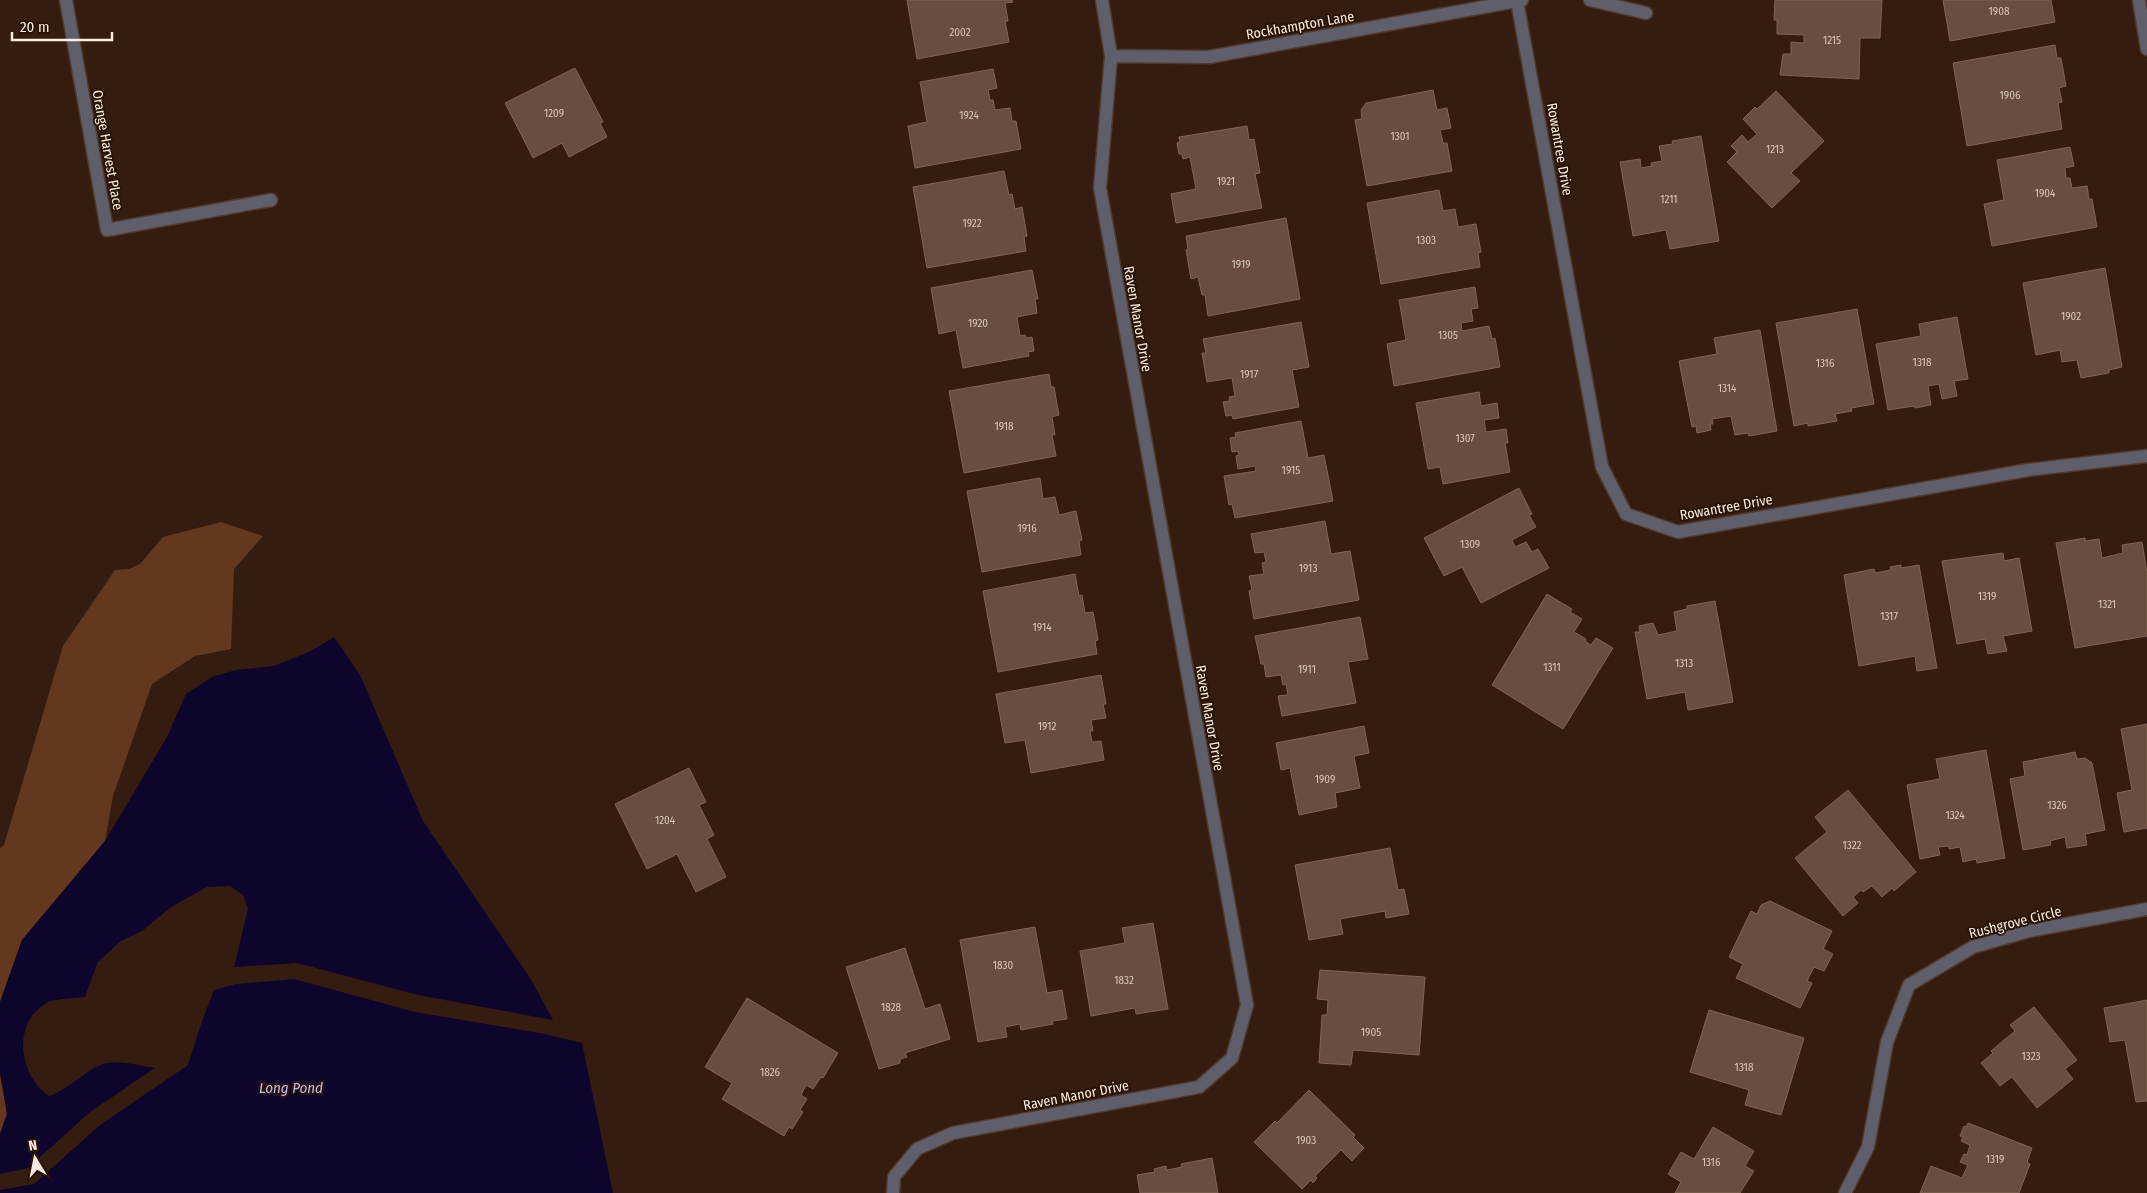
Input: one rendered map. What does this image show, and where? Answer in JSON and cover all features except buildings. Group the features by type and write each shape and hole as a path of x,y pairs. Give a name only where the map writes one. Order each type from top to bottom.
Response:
{"street":[{"name":"Orange Harvest Place","path":"66,0 107,230 272,200"},
{"name":"Raven Manor Drive","path":"893,1193 894,1177 917,1149 953,1134 1199,1087 1232,1058 1247,1006 1100,188 1111,56 1102,0"},
{"name":"Rockhampton Lane","path":"1111,56 1209,57 1522,0"},
{"path":"1590,0 1646,13"},
{"path":"2138,0 2147,49"},
{"name":"Rowantree Drive","path":"1517,1 1602,467 1626,514 1678,532 2028,470 2147,456"},
{"name":"Rushgrove Circle","path":"1845,1193 1868,1147 1887,1042 1909,985 1972,947 2029,931 2147,910"}],"shaded area":[{"path":"221,522 263,536 234,569 231,649 195,656 152,684 113,796 105,841 22,940 0,1002 0,848 4,845 63,646 115,570 129,569 140,564 163,537"},
{"path":"0,1074 7,1114 0,1134"}],"water":[{"path":"334,637 360,675 423,821 530,978 553,1020 418,995 297,963 234,967 248,909 243,895 230,886 207,887 171,907 142,931 121,941 98,962 85,997 50,1001 32,1016 23,1040 24,1053 32,1077 39,1088 49,1096 64,1089 100,1065 107,1063 125,1063 155,1068 90,1112 28,1168 0,1174 0,1134 7,1114 0,1073 0,1002 22,940 105,841 167,737 186,694 212,677 236,670 274,666 311,651"},
{"name":"Long Pond","path":"294,979 415,1012 545,1034 582,1043 613,1193 0,1193 0,1190 34,1184 100,1125 188,1065 214,990 236,984"}]}
